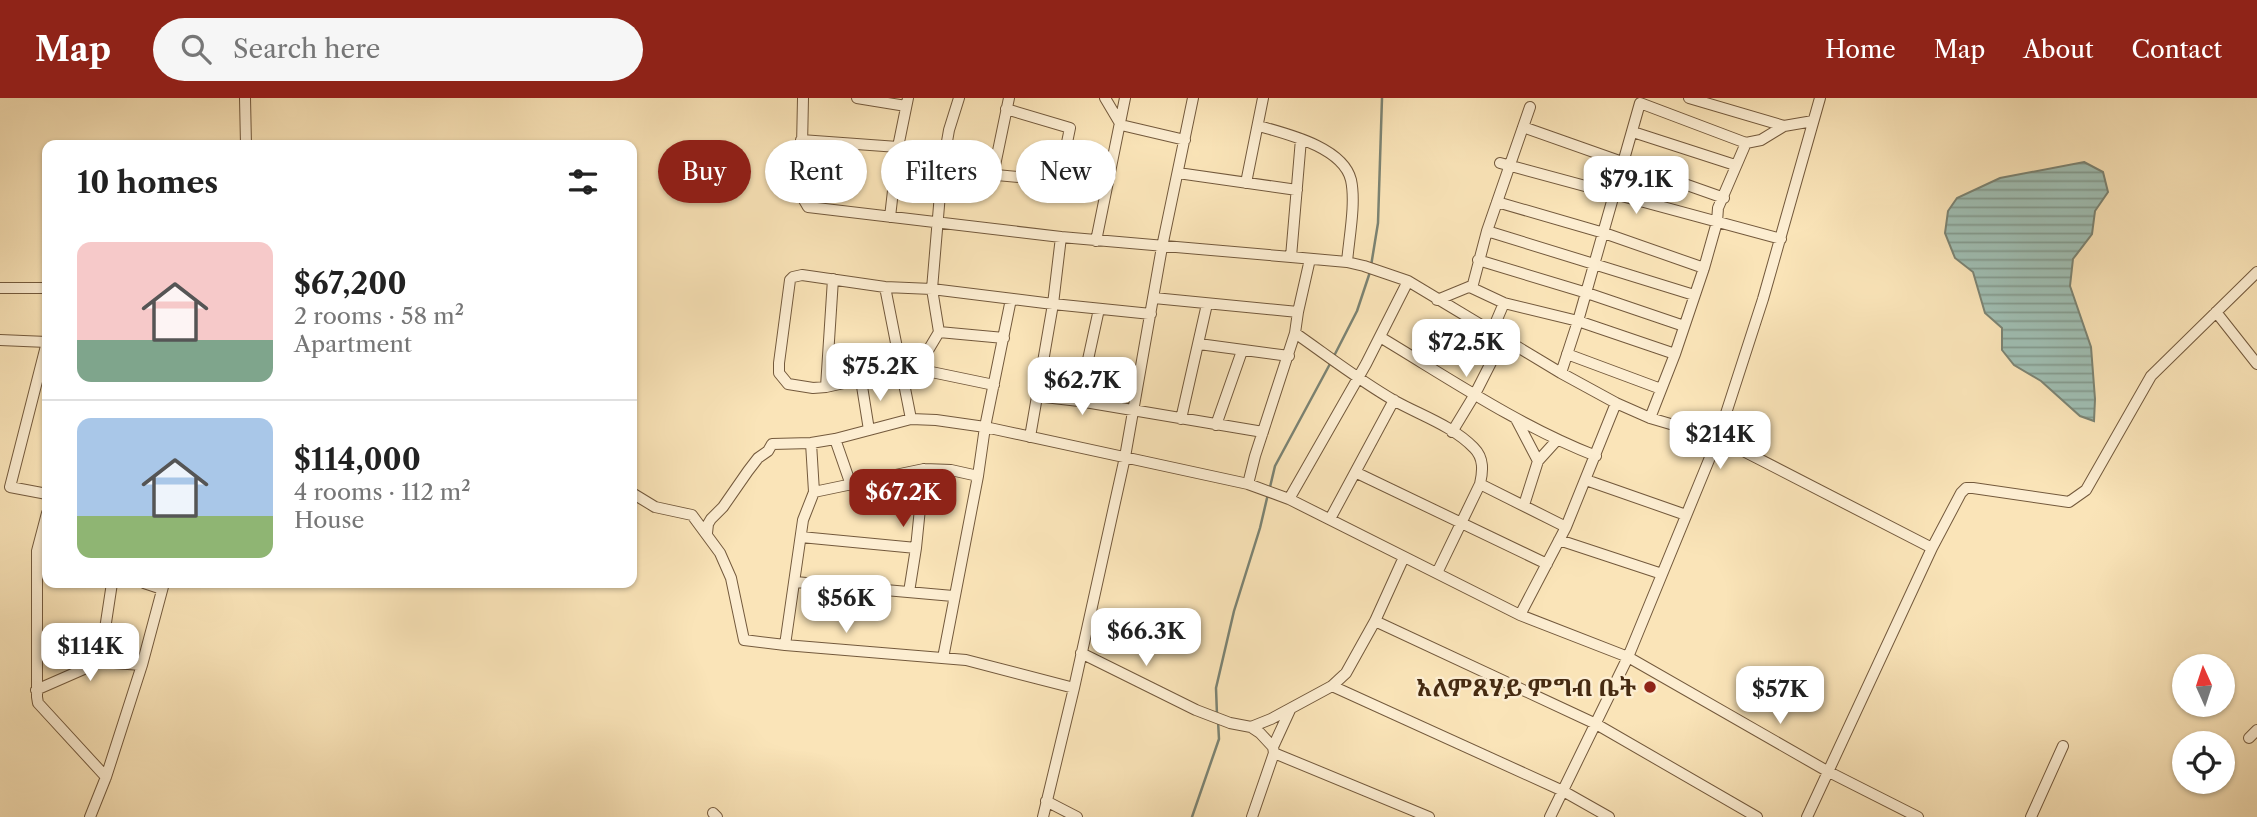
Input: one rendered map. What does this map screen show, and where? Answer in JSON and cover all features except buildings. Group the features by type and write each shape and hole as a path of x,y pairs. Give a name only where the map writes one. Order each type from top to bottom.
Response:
{"street":[{"path":"245,98 246,140"},
{"path":"802,140 803,98"},
{"path":"857,98 907,102 899,140"},
{"path":"947,140 959,98"},
{"path":"1000,140 1009,98"},
{"path":"1105,98 1121,125 1185,140"},
{"path":"1116,145 1125,98"},
{"path":"1043,817 1125,457 1162,247 1194,98"},
{"path":"1246,183 1264,98"},
{"path":"1689,98 1784,126"},
{"path":"1550,817 1628,657 1718,438 1780,239 1820,98"},
{"path":"1560,373 1587,293 1642,100 1746,143 1761,139 1784,126 1813,121"},
{"path":"1471,286 1497,202 1505,164 1530,107"},
{"path":"1006,109 1070,128 1068,140"},
{"path":"1259,126 1301,139 1322,149 1340,163 1350,179 1352,199 1347,262"},
{"path":"1523,127 1724,198"},
{"path":"1633,132 1735,165"},
{"path":"1290,257 1301,139"},
{"path":"1650,418 1704,268 1717,222 1718,208 1746,143"},
{"path":"1505,164 1780,239"},
{"path":"1178,173 1297,190"},
{"path":"1497,202 1604,233 1704,268"},
{"path":"806,203 808,207 1096,241 1347,262 1364,266 1408,281 1560,373 1616,403 1650,418 1718,438 1932,548"},
{"path":"890,217 892,203"},
{"path":"917,369 939,332 932,289 939,203"},
{"path":"1096,241 1103,203"},
{"path":"1487,231 1694,295"},
{"path":"1030,437 1053,304 1061,237"},
{"path":"1248,484 1296,333 1310,259"},
{"path":"1478,260 1684,326"},
{"path":"1807,817 1955,501 1966,488 2060,502 2069,502 2086,490 2151,376 2257,272"},
{"path":"994,385 917,369 826,387 788,384 779,373 779,363 790,280 802,275 1151,314"},
{"path":"826,387 833,279"},
{"path":"1289,499 1380,337 1408,281"},
{"path":"885,286 911,419"},
{"path":"1437,300 1471,286"},
{"path":"1471,286 1473,290 1504,303 1578,321 1675,354"},
{"path":"0,288 42,288"},
{"path":"1154,298 1298,312"},
{"path":"943,658 1011,299"},
{"path":"1493,331 1504,303"},
{"path":"1181,419 1207,304"},
{"path":"1079,401 1098,309"},
{"path":"2216,312 2257,364"},
{"path":"939,332 1004,338"},
{"path":"1296,333 1357,377 1452,432 1479,453 1483,470 1480,484 1437,573"},
{"path":"1380,337 1515,418 1596,456"},
{"path":"1452,432 1503,339"},
{"path":"1,342 42,342"},
{"path":"1199,344 1289,356"},
{"path":"1216,425 1242,351"},
{"path":"1567,354 1661,389"},
{"path":"42,359 5,487 42,493"},
{"path":"861,380 869,430"},
{"path":"1036,396 1263,432"},
{"path":"1330,519 1394,400"},
{"path":"1520,615 1566,527 1616,403"},
{"path":"1515,418 1538,461"},
{"path":"706,533 709,521 772,444 835,439 911,419 985,427 1248,484 1289,499 1520,615 1628,657 1827,771 1918,817"},
{"path":"835,439 851,485"},
{"path":"1524,505 1538,461 1557,440"},
{"path":"785,645 803,520 814,492 811,443"},
{"path":"814,492 924,469 951,470 978,476"},
{"path":"909,592 924,469"},
{"path":"1357,472 1547,564"},
{"path":"1586,480 1686,515"},
{"path":"1480,484 1566,527"},
{"path":"637,496 655,507 689,513 706,533 720,553 731,578 744,640 966,660 1074,688"},
{"path":"801,537 916,548"},
{"path":"1559,540 1662,574"},
{"path":"42,552 36,690 38,703 106,778"},
{"path":"1251,727 1332,686 1346,673 1375,621 1404,557"},
{"path":"796,582 953,596"},
{"path":"100,662 111,588"},
{"path":"90,817 106,778 142,665 162,588"},
{"path":"1375,621 1596,724 1753,816"},
{"path":"1081,653 1196,710 1230,723 1251,727 1260,733 1273,750 1429,817"},
{"path":"36,690 100,662 142,665"},
{"path":"1332,686 1563,791 1609,817"},
{"path":"1252,817 1273,750 1291,708"},
{"path":"2031,817 2063,746"},
{"path":"1046,801 1077,817"}],"water":[{"path":"2084,162 2103,172 2108,192 2095,211 2092,234 2073,259 2070,286 2091,347 2094,421 2080,416 2041,381 2014,365 2002,350 2002,328 1985,313 1973,272 1955,258 1945,233 1948,211 1957,198 2000,178"}],"waterway":[{"path":"1371,266 1378,223 1382,98"},
{"path":"1334,356 1357,311 1370,272"},
{"path":"1270,487 1275,466 1331,362"},
{"path":"1217,715 1216,688 1234,611 1268,494"},
{"path":"1192,817 1219,739 1218,721"}],"place":[{"name":"አለምጸሃይ ምግብ ቤት","path":"1650,687"}]}
